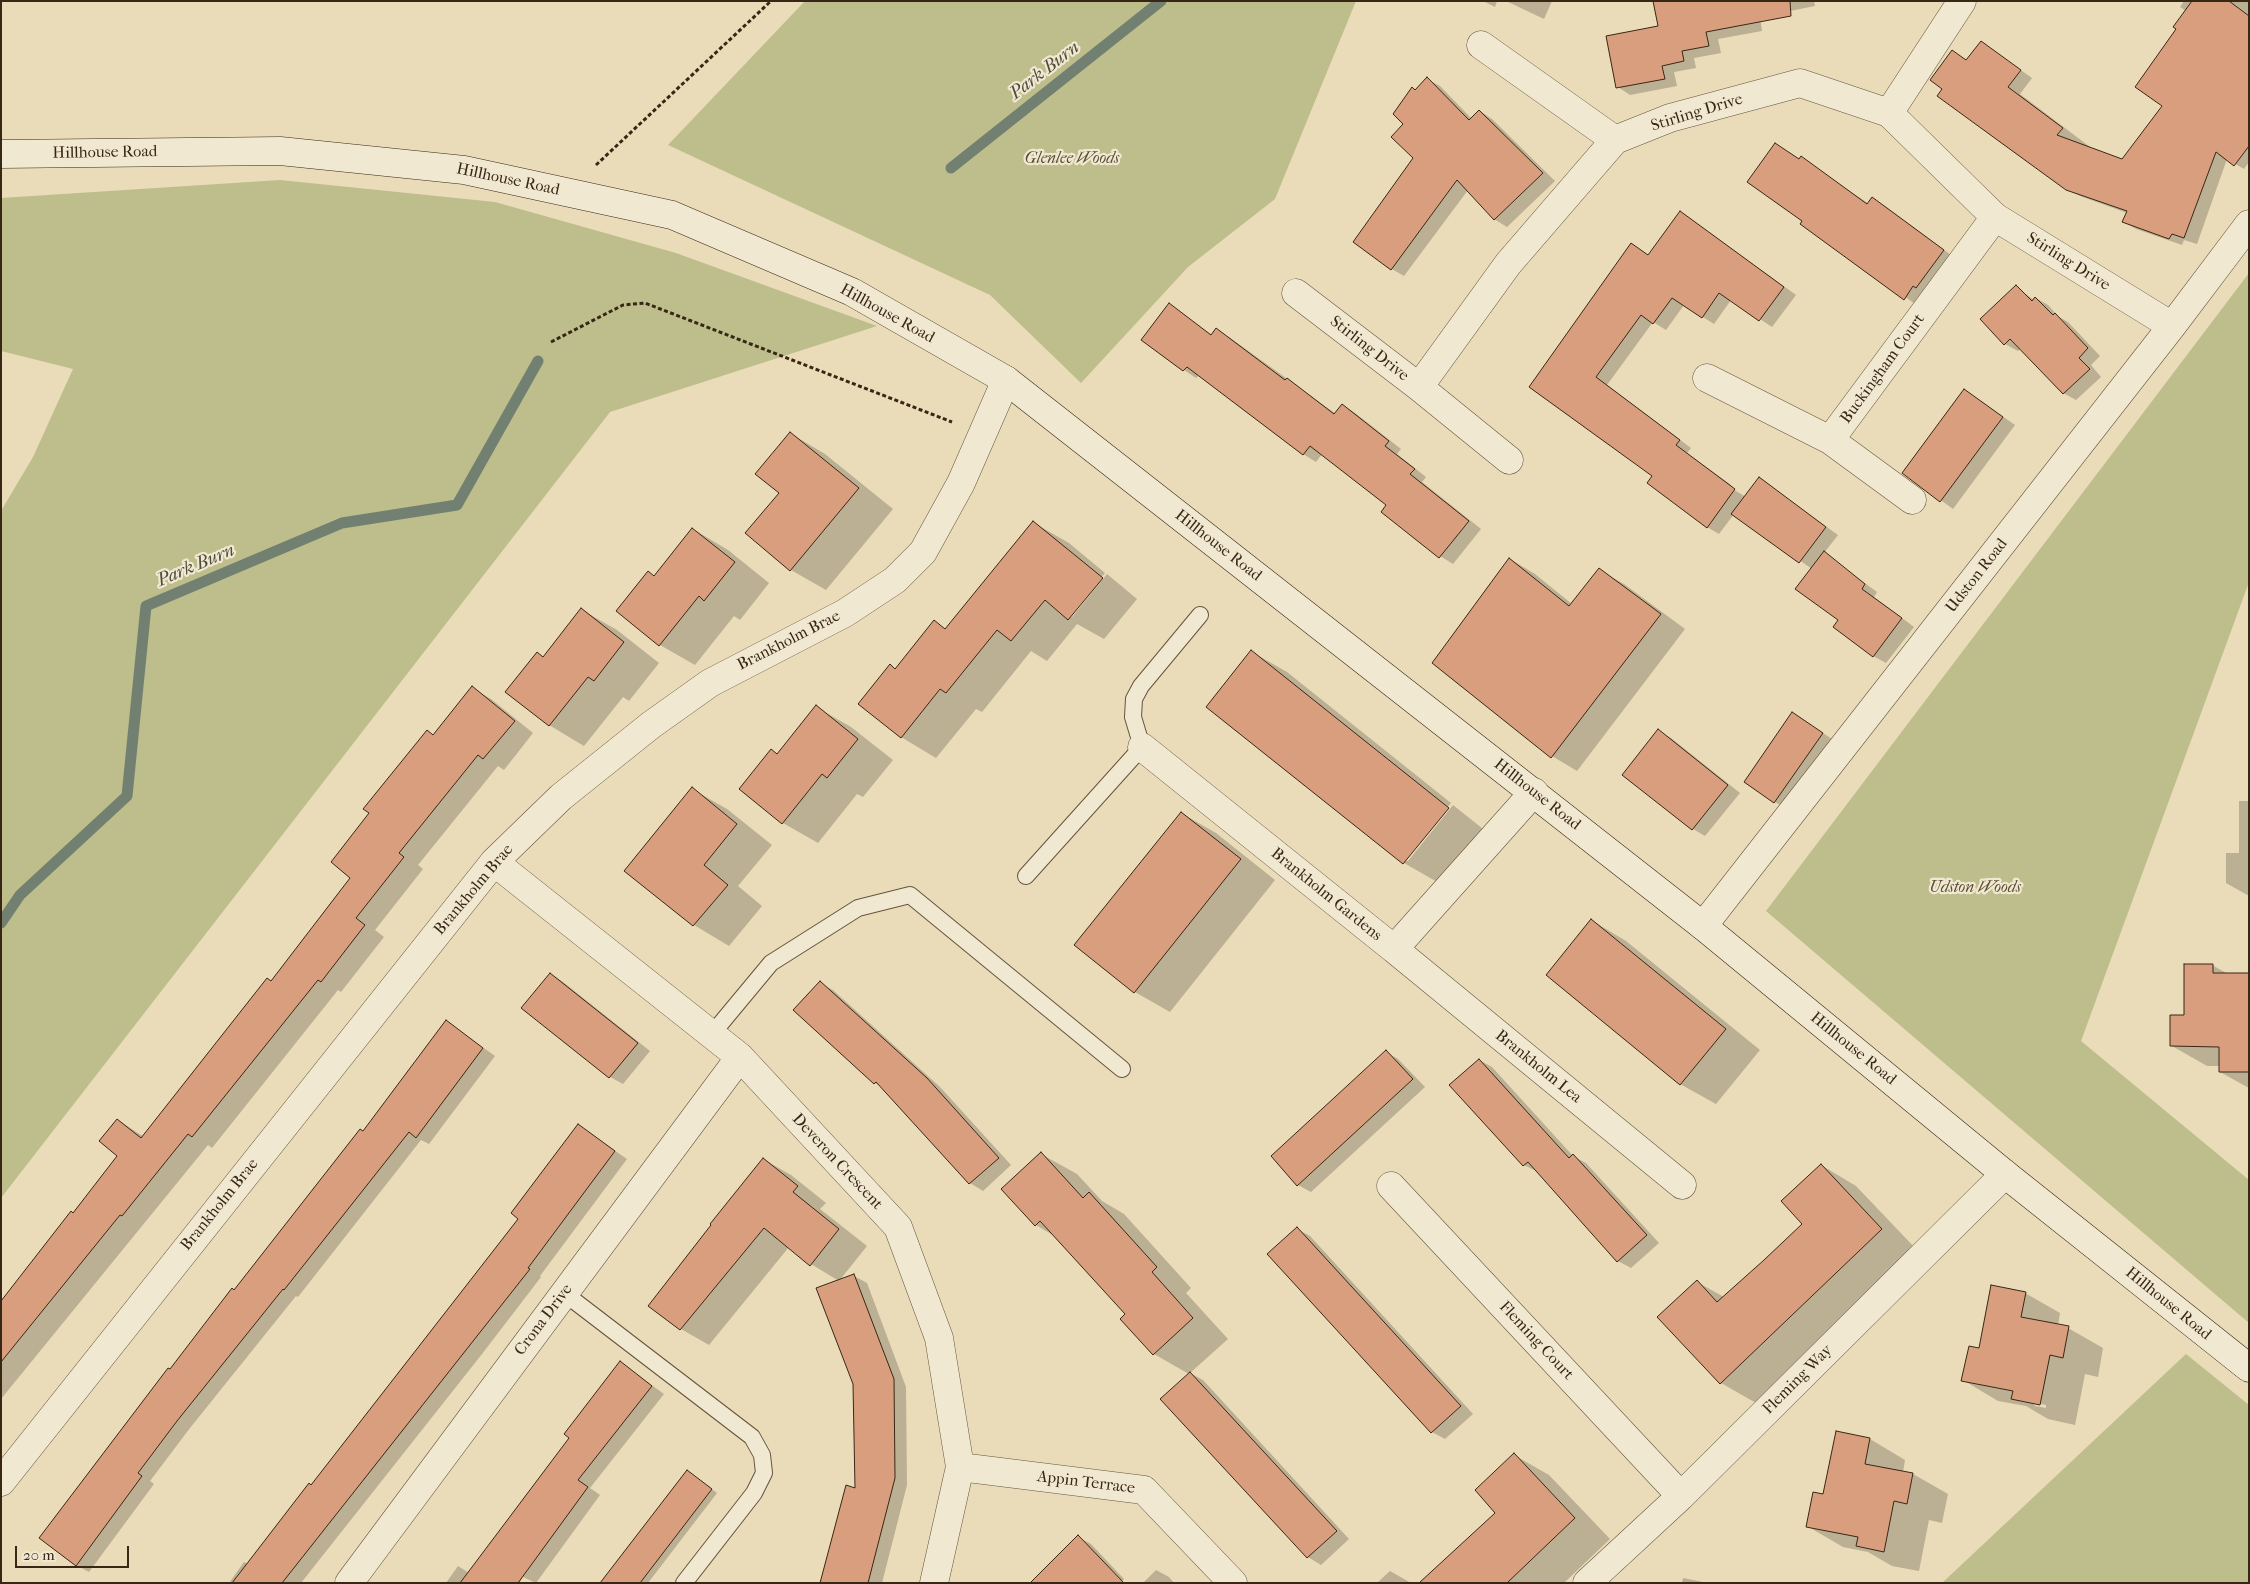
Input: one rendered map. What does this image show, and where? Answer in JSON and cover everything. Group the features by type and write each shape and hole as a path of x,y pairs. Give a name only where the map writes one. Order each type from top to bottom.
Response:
{"street":[{"path":"1889,113 1962,1"},
{"path":"1481,45 1615,140"},
{"name":"Stirling Drive","path":"1296,293 1419,387 1508,264 1615,140 1670,118 1800,83 1889,113 1995,216 2172,326"},
{"name":"Hillhouse Road","path":"1,154 280,150 464,170 672,215 852,292 1006,380 1703,926 2005,1174 2249,1368"},
{"name":"Buckingham Court","path":"1912,500 1830,440 1995,216"},
{"name":"Udston Road","path":"1703,926 2172,326 2249,224"},
{"path":"1707,378 1830,440"},
{"name":"Brankholm Brae","path":"1,1482 494,862 561,797 651,724 710,683 845,613 895,580 923,552 961,483 1006,380"},
{"path":"1419,387 1509,460"},
{"name":"Brankholm Gardens","path":"1142,747 1394,949 1534,792"},
{"name":"Deveron Crescent","path":"494,862 740,1057 898,1227 939,1338 960,1467 934,1583"},
{"name":"Brankholm Lea","path":"1394,949 1682,1185"},
{"name":"Crona Drive","path":"349,1583 740,1057"},
{"name":"Fleming Way","path":"1587,1583 1681,1496 2005,1174"},
{"name":"Fleming Court","path":"1391,1186 1681,1496"},
{"name":"Appin Terrace","path":"960,1467 1144,1490 1232,1583"}],"lane":[{"path":"1026,876 1142,747 1133,717 1134,699 1141,686 1200,615"},
{"path":"712,1034 771,963 858,908 910,895 1122,1069"},
{"path":"564,1294 752,1437 762,1455 764,1472 754,1493 684,1583"}],"path":[{"path":"567,192 770,1"},
{"path":"551,342 623,305 645,303 983,434"}],"green space":[{"name":"Glenlee Woods","path":"805,1 1356,1 1275,199 1188,267 1081,383 990,295 668,145"},
{"path":"280,180 495,202 676,253 877,326 610,412 1,1198 1,511 33,457 73,369 1,351 1,198"},
{"name":"Udston Woods","path":"2249,273 2249,582 2081,1041 2249,1180 2249,1323 1766,911"},
{"path":"2186,1354 2249,1405 2249,1583 1942,1583"}],"building":[{"path":"1653,1 1790,1 1791,16 1706,32 1709,46 1682,51 1684,61 1662,66 1665,79 1616,88 1606,36 1658,26"},
{"path":"2192,1 2229,1 2249,16 2249,146 2234,166 2216,152 2184,238 2172,234 2169,239 2122,222 2127,211 2066,190 1937,96 1942,89 1930,80 1952,50 1966,60 1981,41 2021,70 2008,87 2063,128 2057,135 2122,159 2162,106 2135,87 2176,29 2173,27"},
{"path":"1427,77 1469,120 1479,110 1543,173 1494,220 1457,180 1391,270 1353,242 1413,158 1391,137 1403,124 1393,114 1412,87 1415,90"},
{"path":"1775,143 1799,159 1801,156 1867,204 1872,197 1944,250 1916,288 1913,286 1904,300 1800,224 1802,221 1747,182"},
{"path":"1680,211 1784,287 1759,321 1719,293 1702,318 1672,298 1653,324 1641,315 1596,377 1680,440 1676,445 1735,489 1707,528 1647,483 1652,476 1529,387 1631,243 1648,255"},
{"path":"2016,285 2032,301 2035,297 2053,315 2055,313 2088,348 2079,358 2090,369 2063,394 2010,339 2004,345 1980,319"},
{"path":"1169,303 1211,335 1216,328 1334,414 1342,404 1389,441 1385,446 1415,469 1410,474 1469,521 1439,558 1381,512 1386,505 1310,446 1303,455 1187,367 1183,371 1141,340"},
{"path":"1964,389 2003,417 1940,502 1902,473"},
{"path":"790,432 859,488 790,571 745,533 779,493 755,474"},
{"path":"1759,477 1826,527 1799,563 1731,514"},
{"path":"1033,521 1103,578 1068,620 1045,600 1011,641 997,630 946,693 940,689 901,738 858,704 890,664 895,669 934,620 945,629"},
{"path":"692,528 735,562 704,601 699,596 659,646 616,611 648,571 654,576"},
{"path":"1824,551 1865,584 1862,589 1902,618 1873,657 1833,627 1838,620 1795,589"},
{"path":"1509,558 1569,606 1599,568 1661,614 1551,758 1432,663"},
{"path":"581,608 624,642 594,681 588,677 549,726 505,692 537,652 543,657"},
{"path":"1251,650 1449,808 1403,864 1206,707"},
{"path":"472,686 515,721 483,759 478,755 399,853 404,857 356,918 365,925 321,982 318,980 192,1137 188,1134 1,1362 1,1301 71,1211 73,1213 117,1156 99,1141 117,1119 141,1138 267,978 271,981 350,878 331,862 369,813 363,809 427,730 433,735"},
{"path":"816,705 858,739 827,778 822,774 782,824 739,789 771,749 777,754"},
{"path":"1792,712 1823,733 1774,803 1744,782"},
{"path":"1658,729 1728,785 1692,830 1622,775"},
{"path":"692,787 737,824 704,865 728,885 693,926 624,871"},
{"path":"1181,812 1241,859 1134,993 1074,945"},
{"path":"1591,919 1726,1029 1680,1085 1546,975"},
{"path":"2184,964 2213,964 2213,973 2249,973 2249,1072 2219,1072 2219,1047 2170,1046 2170,1015 2184,1015"},
{"path":"550,973 638,1043 609,1078 521,1008"},
{"path":"820,981 927,1078 999,1158 969,1184 876,1082 874,1084 793,1010"},
{"path":"446,1020 483,1048 416,1138 409,1132 177,1421 138,1473 142,1476 76,1566 39,1538 168,1368 170,1369 232,1288 234,1290 360,1129 363,1131"},
{"path":"1386,1050 1413,1079 1297,1186 1271,1156"},
{"path":"1479,1059 1569,1158 1573,1154 1647,1235 1617,1262 1528,1162 1523,1166 1449,1085"},
{"path":"578,1124 615,1151 528,1268 530,1269 282,1583 232,1583 309,1483 311,1485 518,1219 511,1213"},
{"path":"1041,1152 1083,1198 1089,1192 1157,1267 1152,1272 1193,1318 1153,1355 1120,1319 1125,1314 1040,1221 1035,1226 1001,1189"},
{"path":"763,1158 798,1186 793,1192 839,1229 810,1266 764,1228 680,1330 648,1306"},
{"path":"1821,1164 1882,1229 1720,1384 1657,1317 1697,1280 1717,1302 1764,1260 1802,1224 1781,1201"},
{"path":"1297,1227 1461,1406 1431,1433 1267,1254"},
{"path":"854,1274 894,1379 895,1478 868,1583 820,1583 846,1485 855,1488 853,1384 816,1288"},
{"path":"1991,1285 2026,1292 2021,1317 2069,1326 2063,1358 2050,1355 2040,1405 2011,1399 2013,1391 1961,1381 1969,1346 1979,1348"},
{"path":"620,1361 652,1386 578,1480 588,1487 518,1583 460,1583 569,1438 564,1434"},
{"path":"1190,1372 1337,1531 1307,1558 1160,1399"},
{"path":"1836,1431 1870,1438 1865,1464 1913,1473 1907,1504 1894,1501 1884,1552 1856,1546 1858,1537 1806,1527 1813,1492 1823,1494"},
{"path":"1514,1453 1575,1518 1507,1583 1419,1583 1495,1513 1475,1490"},
{"path":"687,1470 712,1489 640,1583 600,1583"},
{"path":"1078,1535 1124,1583 1030,1583"}],"waterway":[{"name":"Park Burn","path":"951,168 1161,1"},
{"name":"Park Burn","path":"1,923 20,895 127,796 146,606 342,523 457,505 538,361"}]}
